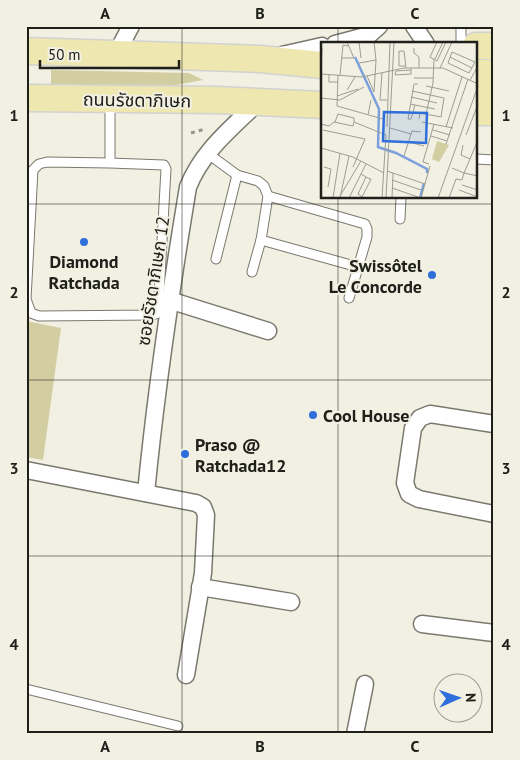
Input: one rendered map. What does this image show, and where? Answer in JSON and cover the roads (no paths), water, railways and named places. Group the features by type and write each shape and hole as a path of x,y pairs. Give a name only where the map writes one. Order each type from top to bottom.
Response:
{"main road":[{"path":"478,46 494,46"},
{"path":"26,51 260,59 321,65"},
{"path":"260,59 321,54"},
{"path":"478,73 494,73"},
{"path":"478,92 494,92"},
{"name":"ถนนรัชดาภิเษก","path":"253,102 321,96"},
{"name":"ถนนรัชดาภิเษก","path":"26,98 321,105"},
{"path":"478,112 494,112"}],"street":[{"path":"116,54 131,26"},
{"path":"342,42 369,35 379,26"},
{"path":"414,26 425,42"},
{"path":"260,59 321,46"},
{"name":"ซอยรัชดาภิเษก 12","path":"146,493 153,416 169,300 188,187 194,172 207,153 253,102"},
{"path":"169,300 268,331"},
{"path":"494,424 430,414 420,418 413,428 404,483 409,494 419,499 494,514"},
{"path":"26,470 196,503 203,507 206,515 200,587 186,675"},
{"path":"200,587 291,602"},
{"path":"422,624 494,633"},
{"path":"355,734 365,684"}],"lane":[{"path":"461,26 461,42"},
{"path":"110,99 110,163"},
{"path":"207,153 237,175 258,181 264,186 268,196 261,240 252,272"},
{"path":"478,159 494,160"},
{"path":"47,162 110,163 164,165 166,169 158,313 153,315 39,316 32,313 26,299 33,170 39,164 47,162"},
{"path":"216,260 237,175"},
{"path":"268,196 365,224 368,229 367,237 349,298"},
{"path":"400,218 401,199"},
{"path":"261,240 358,267"},
{"path":"26,689 178,726"}],"place":[{"name":"Diamond Ratchada","path":"84,242"},
{"name":"Swissôtel Le Concorde","path":"432,275"},
{"name":"Cool House","path":"313,415"},
{"name":"Praso @ Ratchada12","path":"185,454"}]}
